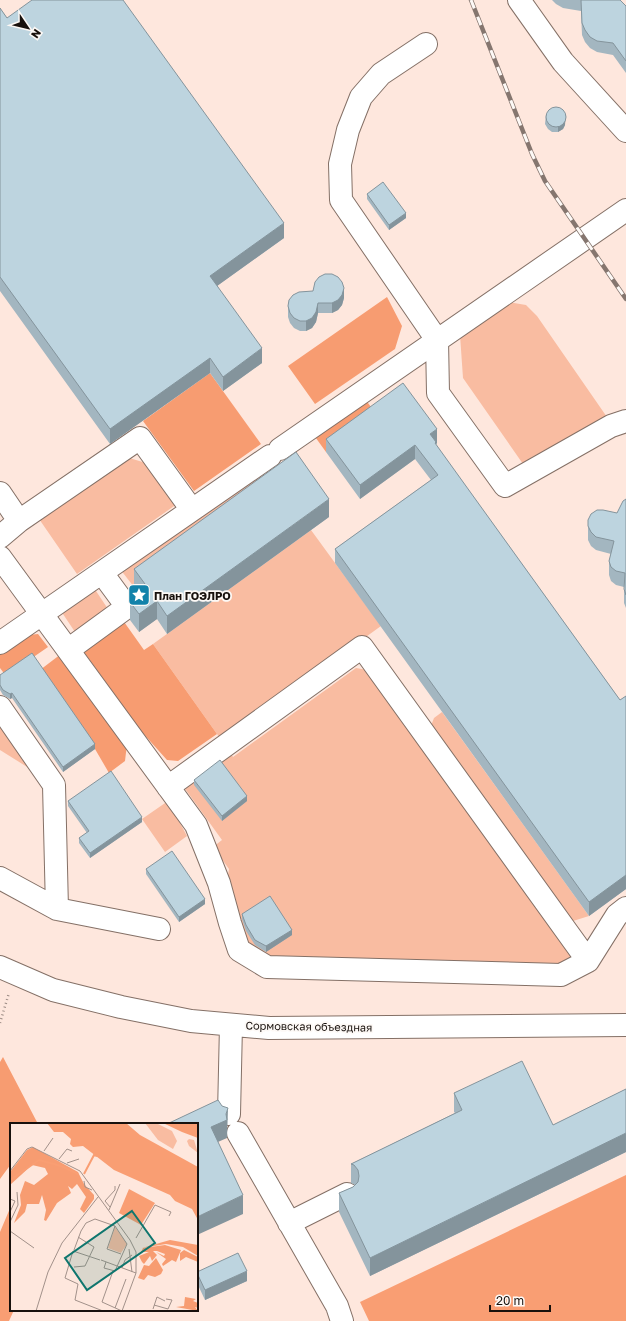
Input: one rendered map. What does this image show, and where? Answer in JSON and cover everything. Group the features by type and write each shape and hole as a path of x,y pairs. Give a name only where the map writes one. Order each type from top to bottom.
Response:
{"street":[{"path":"519,0 563,62 626,131"},
{"path":"426,44 381,74 361,97 348,130 340,164 341,200 437,340 438,393 505,486 610,426 626,420"},
{"path":"0,643 626,210"},
{"path":"0,537 19,521 140,438 192,510"},
{"path":"0,493 19,521"},
{"path":"0,557 196,825 219,883 239,950 267,967 561,975 588,961 617,915 626,908"},
{"path":"68,650 127,607 102,572"},
{"path":"168,787 362,647 588,961"},
{"path":"0,707 54,785 56,909"},
{"path":"0,878 56,909 158,929"},
{"name":"Сормовская объездная","path":"7,970 53,990 121,1007 191,1021 231,1025 269,1028 626,1025"},
{"path":"231,1025 234,1123 337,1306 342,1321"},
{"path":"289,1223 347,1194"}],"path":[{"path":"0,1023 7,970"}],"shaded area":[{"path":"387,297 402,326 395,349 315,404 288,366"},
{"path":"508,302 526,305 537,316 609,420 532,457 523,464 463,378 460,335"},
{"path":"210,373 261,444 194,491 143,421"},
{"path":"365,399 377,415 326,452 313,434"},
{"path":"123,456 149,464 177,504 77,574 37,516"},
{"path":"261,472 272,487 134,587 120,569"},
{"path":"311,530 381,626 222,741 153,644"},
{"path":"94,588 110,612 77,635 61,611"},
{"path":"122,619 144,650 153,644 217,734 178,761 167,760 141,731 81,648"},
{"path":"38,634 48,647 6,676 0,668 0,654 28,635"},
{"path":"61,654 127,744 125,761 109,773 95,749 40,670"},
{"path":"356,668 373,671 573,949 569,962 558,968 277,960 244,948 226,887 229,869 213,847 222,840 183,786 230,752 233,757"},
{"path":"442,712 589,916 573,921 561,915 429,731 434,718"},
{"path":"0,722 32,770 0,750"},
{"path":"168,801 187,836 165,852 142,819"},
{"path":"3,1057 37,1123 10,1123 10,1165 0,1179 0,1062"},
{"path":"626,1175 626,1321 369,1321 360,1302"},
{"path":"10,1208 10,1311 14,1311 9,1321 0,1321 0,1232"}],"building":[{"path":"32,0 123,0 284,223 210,276 262,348 223,377 210,358 110,429 0,277 0,8 7,18"},
{"path":"581,0 620,0 626,6 626,61 613,43 597,41 590,37 582,23"},
{"path":"556,107 563,110 566,117 563,124 556,127 549,124 546,117 549,110"},
{"path":"383,182 406,213 389,225 367,194"},
{"path":"325,274 332,274 338,277 344,288 342,295 338,300 332,303 318,303 316,312 312,318 306,321 300,321 294,318 290,313 288,306 289,300 293,295 299,292 313,291 315,282 319,277"},
{"path":"403,383 437,429 430,434 436,442 435,443 620,700 626,696 626,875 589,902 335,549 438,475 415,445 360,485 326,439"},
{"path":"296,452 329,499 167,616 157,601 139,614 130,602 138,595 139,588 145,584 134,569"},
{"path":"626,499 626,595 624,589 625,573 616,571 611,567 609,561 614,541 596,537 588,526 588,520 591,514 597,510 617,513 623,501"},
{"path":"32,653 95,744 63,767 12,693 10,694 3,690 0,685 0,675"},
{"path":"220,760 247,796 222,816 194,780"},
{"path":"111,771 142,817 90,853 79,838 89,831 68,801"},
{"path":"172,851 205,899 179,917 146,869"},
{"path":"270,896 292,930 266,946 255,940 246,925 242,914"},
{"path":"522,1061 553,1125 626,1089 626,1133 370,1258 339,1193 353,1187 358,1182 358,1170 351,1164 462,1110 454,1093"},
{"path":"218,1100 222,1106 228,1108 226,1114 227,1120 211,1127 243,1195 198,1217 198,1123 169,1123"},
{"path":"238,1253 247,1271 205,1290 198,1275 198,1272"}],"railway":[{"path":"471,0 532,154 545,181 626,299"}],"place":[{"name":"План ГОЭЛРО","path":"139,595"}]}
